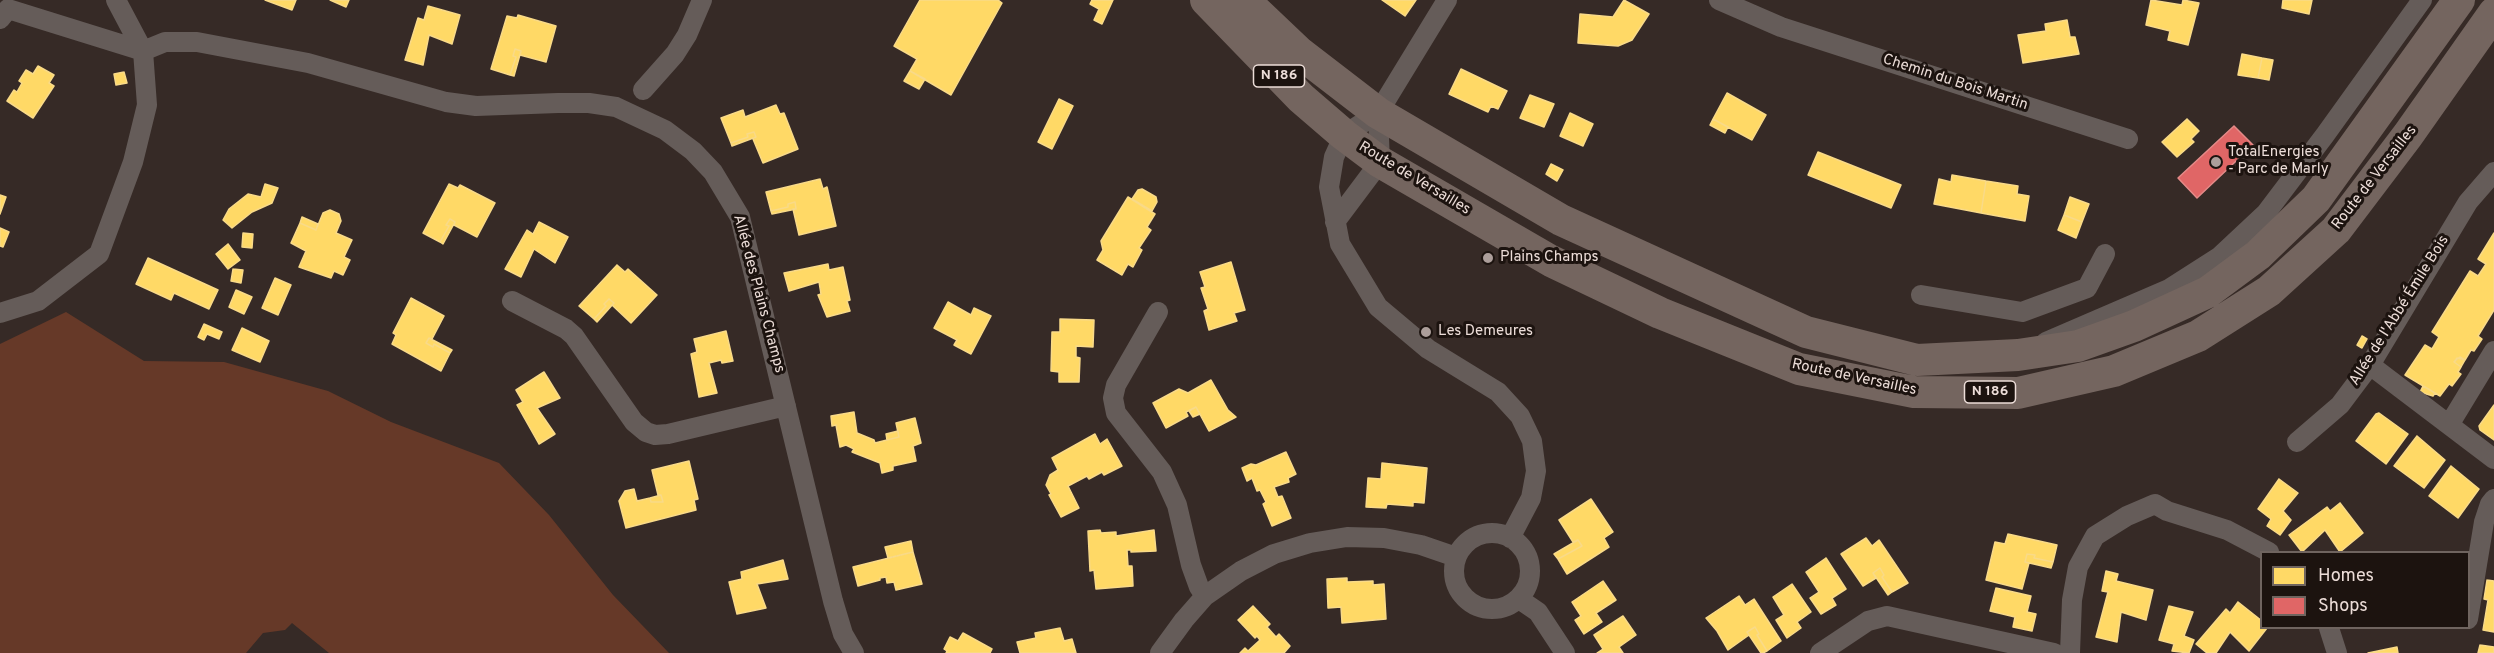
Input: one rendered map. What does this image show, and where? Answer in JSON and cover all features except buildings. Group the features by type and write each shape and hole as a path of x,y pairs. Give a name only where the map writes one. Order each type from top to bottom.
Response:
{"main road":[{"name":"Route de Versailles","path":"1206,0 1301,98 1344,135 1380,162 1551,261 1660,313 1799,369 1914,392 2018,393 2114,372 2198,336 2269,291 2336,230 2408,135 2494,12"},
{"name":"Route de Versailles","path":"1244,0 1314,65 1382,107 1452,156 1561,220 1679,276 1806,332 1917,360 2018,356 2078,346 2134,326 2208,292 2258,255 2316,199 2459,0"}],"street":[{"path":"0,313 38,301 99,254 133,162 147,105 143,51 116,0"},
{"path":"643,90 675,54 687,35 702,0"},
{"path":"1447,0 1382,107 1344,135 1334,157 1329,187 1340,244 1378,307 1428,349 1498,392 1520,416 1532,441 1536,471 1531,498 1510,538"},
{"name":"Chemin du Bois Martin","path":"1719,0 1781,27 2128,139"},
{"name":"Route de Versailles","path":"2018,356 2087,323 2169,289 2219,257 2266,213 2422,0"},
{"path":"0,19 8,9 143,51"},
{"name":"Allée des Plains Champs","path":"143,51 165,42 197,42 308,63 446,102 476,106 589,103 616,107 665,130 693,151 713,172 740,217 833,601 843,634 854,653"},
{"path":"1335,222 1380,162 1382,107"},
{"name":"Allée de l'Abbé Émile Bois","path":"2297,442 2340,405 2370,365 2468,202 2494,172"},
{"path":"1921,295 2022,312 2087,288 2105,254"},
{"path":"512,301 566,329 574,336 634,422 646,432 655,435 668,434 786,406"},
{"path":"1158,312 1116,385 1113,398 1116,413 1162,472 1177,505 1191,565 1205,596"},
{"path":"2449,424 2494,351"},
{"path":"2370,365 2494,459"},
{"path":"2470,608 2484,522 2494,499"},
{"path":"2070,653 2072,600 2078,567 2096,537 2127,516 2155,504 2168,511 2227,530 2267,551"},
{"path":"1489,533 1510,538 1520,545 1527,555 1530,566 1526,589 1519,599 1501,608 1491,610 1472,604 1465,599 1456,583 1454,566 1461,548 1479,535 1489,533"},
{"path":"1160,653 1205,596 1241,571 1266,558 1310,543 1347,537 1384,538 1421,545 1456,557"},
{"path":"1519,599 1538,612 1565,653"},
{"path":"1820,653 1868,621 1887,616 2054,653"},
{"path":"2330,629 2337,653"}],"shaded area":[{"path":"66,312 144,361 224,362 328,391 391,422 499,463 549,515 613,595 669,653 329,653 292,623 285,630 263,633 246,653 0,653 0,344"}],"place":[{"name":"TotalEnergies - Parc de Marly","path":"2216,162"},
{"name":"Plains Champs","path":"1488,258"},
{"name":"Les Demeures","path":"1426,332"}]}
